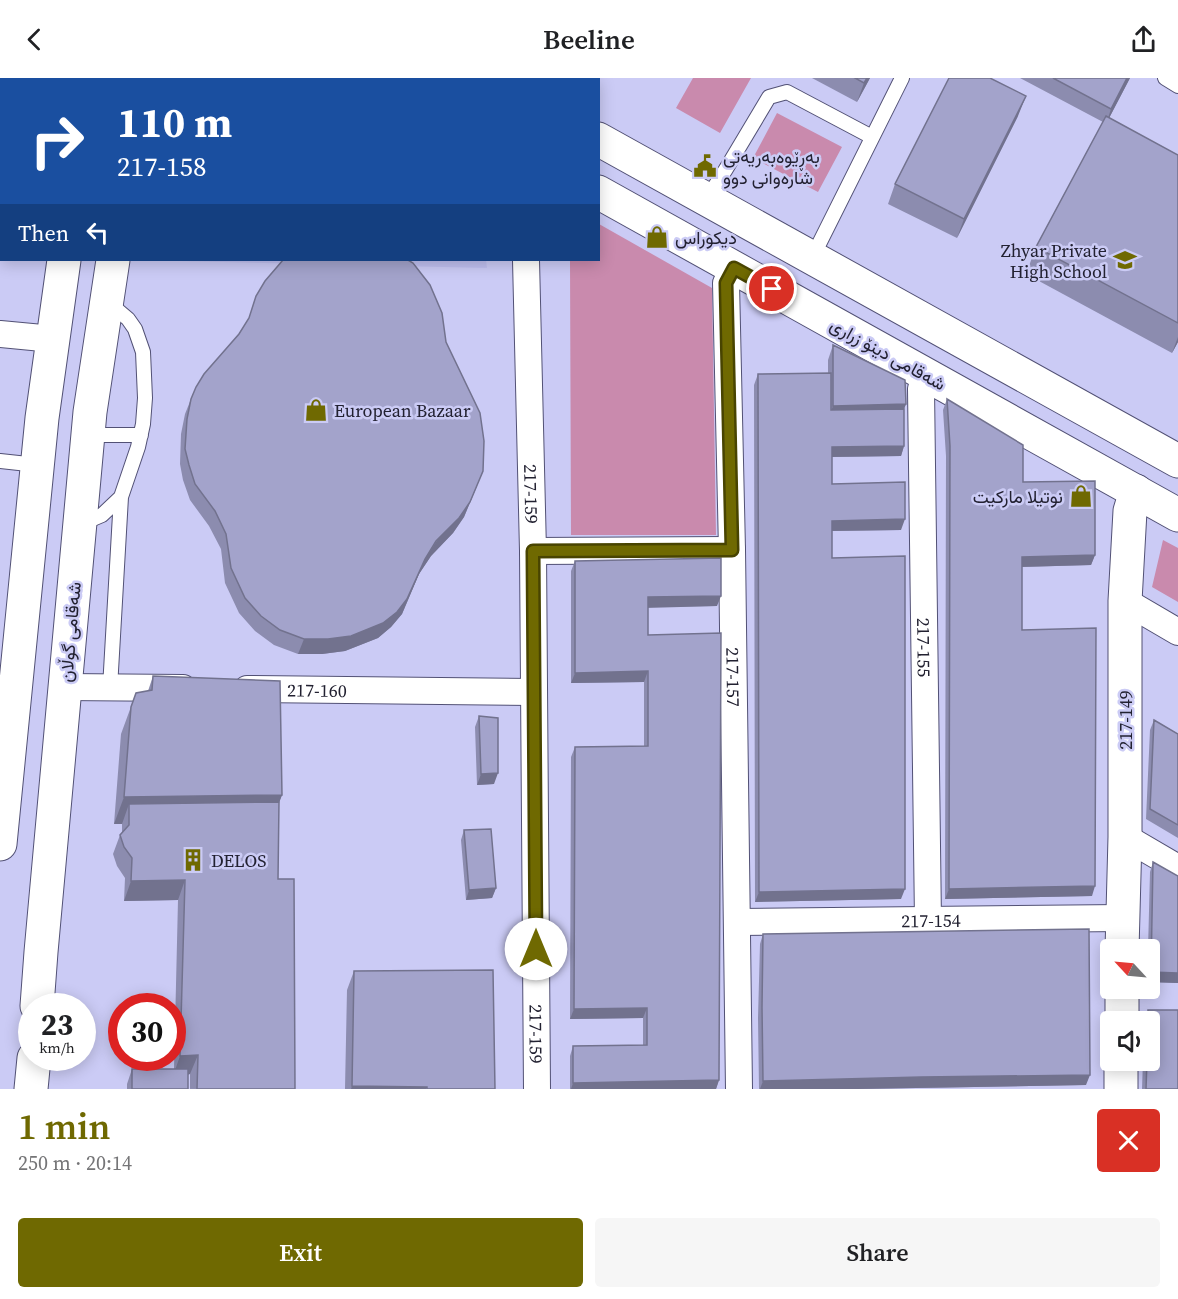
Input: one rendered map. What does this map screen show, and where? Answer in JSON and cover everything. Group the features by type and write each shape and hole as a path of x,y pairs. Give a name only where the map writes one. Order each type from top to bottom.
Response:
{"main road":[{"path":"600,140 1178,461"},
{"name":"شەقامی دینۆ زراری","path":"600,193 1178,515"},
{"path":"0,844 42,418 64,261"},
{"name":"شەقامی گوڵان","path":"38,993 87,435 113,261"},
{"name":"217-149","path":"1122,934 1125,837 1125,601 1130,512 1136,491"},
{"path":"32,1089 33,1071"},
{"path":"1121,1071 1121,1089"}],"street":[{"name":"217-159","path":"526,261 533,551 537,1089"},
{"name":"217-157","path":"734,268 726,283 739,1089"},
{"path":"0,334 53,339"},
{"name":"217-155","path":"926,375 921,389 928,921"},
{"path":"533,551 732,550"},
{"path":"1125,601 1178,632"},
{"name":"217-160","path":"65,687 534,692"},
{"path":"1125,837 1178,868"},
{"name":"217-154","path":"737,922 928,921 1122,934"}],"lane":[{"path":"812,258 902,78"},
{"path":"1165,78 1178,86"},
{"path":"706,200 769,98 777,94 787,92 872,137"},
{"path":"106,301 128,319 135,329 143,352 145,398 141,435 121,496 110,688"},
{"path":"87,435 141,435"},
{"path":"0,461 37,465"},
{"path":"79,525 102,515 121,496"}],"shaded area":[{"path":"693,78 751,78 720,133 676,108"},
{"path":"777,113 842,147 818,192 753,158"},
{"path":"600,225 712,288 716,535 571,535 570,261 600,261"},
{"path":"177,261 486,261 487,268"},
{"path":"1163,540 1178,548 1178,602 1152,587"}],"building":[{"path":"855,78 867,78 864,83"},
{"path":"949,78 990,78 1026,96 964,219 895,184"},
{"path":"1053,78 1127,78 1111,109"},
{"path":"1106,116 1178,155 1178,323 1036,247"},
{"path":"282,261 410,261 413,263 430,285 442,313 446,342 480,413 484,441 483,471 470,502 459,518 436,541 407,599 397,612 383,623 351,636 304,639 280,630 261,616 245,598 231,568 226,534 215,511 195,484 185,449 187,419 196,387 204,374 239,334 249,318 256,296"},
{"path":"833,345 905,380 906,404 833,406"},
{"path":"831,373 831,410 904,409 904,446 832,447 832,484 905,482 905,519 832,521 832,558 905,556 905,889 759,892 758,374"},
{"path":"947,399 1023,445 1023,482 1095,481 1095,555 1022,557 1022,630 1096,628 1095,886 949,889 950,446"},
{"path":"721,558 721,596 648,597 648,635 721,633 719,1080 573,1083 573,1046 647,1045 647,1008 574,1009 575,747 648,746 648,671 575,673 575,561"},
{"path":"153,676 280,681 282,795 124,797 131,707 136,693 152,690"},
{"path":"479,716 498,718 498,773 481,774"},
{"path":"1154,720 1178,734 1178,825 1150,809"},
{"path":"279,802 278,879 294,879 295,1089 197,1089 198,1055 186,1056 186,993 182,993 185,880 131,881 132,858 124,847 120,835 129,825 129,804"},
{"path":"491,829 496,888 469,890 464,830"},
{"path":"1153,862 1178,876 1178,973 1160,972 1160,939 1152,939"},
{"path":"1089,929 1090,1075 763,1081 763,934"},
{"path":"493,970 495,1089 352,1086 354,971"},
{"path":"1178,1010 1178,1089 1146,1089 1147,1071 1160,1071 1160,1011 1148,1011"},
{"path":"188,1069 188,1089 132,1089 132,1071 186,1071"}],"place":[{"name":"بەڕێوەبەریەتی شارەوانی دوو","path":"705,166"},
{"name":"ديكوراس","path":"657,237"},
{"name":"Zhyar Private High School","path":"1125,260"},
{"name":"European Bazaar","path":"316,410"},
{"name":"نوتیلا مارکیت","path":"1081,496"},
{"name":"DELOS","path":"193,860"}],"route":[{"path":"536,949 533,551 732,550 726,283 734,268 772,289"}]}
